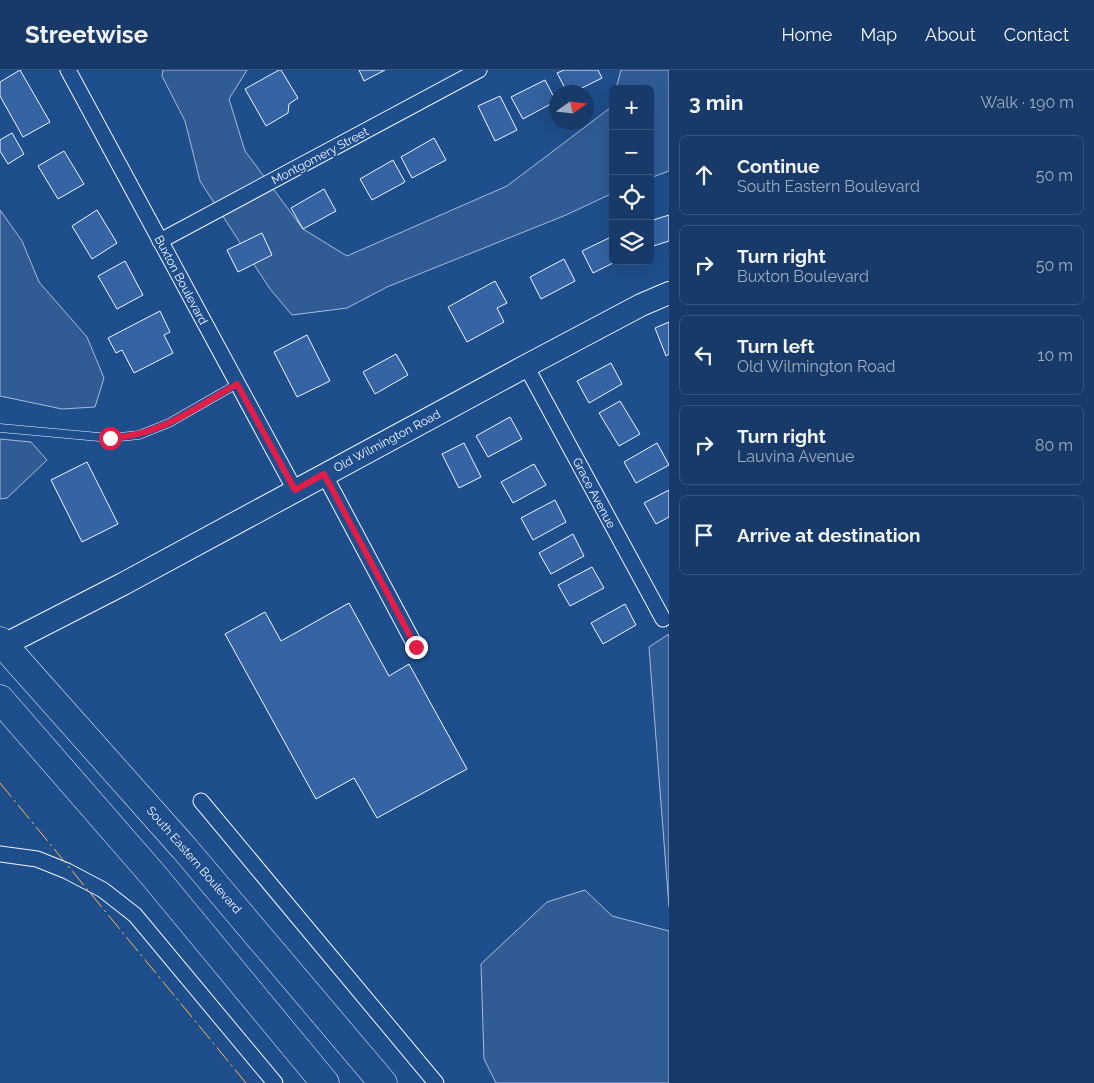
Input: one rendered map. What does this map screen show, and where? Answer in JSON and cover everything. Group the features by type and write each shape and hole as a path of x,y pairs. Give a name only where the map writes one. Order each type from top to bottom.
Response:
{"highway":[{"name":"South Eastern Boulevard","path":"1,645 184,848 383,1083"},
{"path":"0,699 148,869 325,1083"}],"main road":[{"name":"Old Wilmington Road","path":"1,645 123,584 526,366 641,305 669,293"}],"street":[{"name":"Buxton Boulevard","path":"68,70 295,490"},
{"name":"Montgomery Street","path":"160,241 479,70"},
{"name":"Grace Avenue","path":"526,366 663,619"},
{"path":"324,474 416,647"},
{"path":"201,801 436,1083"},
{"path":"0,854 37,859 67,871 103,890 135,915 275,1083"}],"lane":[{"path":"0,428 110,438 139,435 169,423 237,384"}],"shaded area":[{"path":"163,70 247,70 229,99 245,151 303,229 347,256 507,186 581,130 594,130 594,120 609,109 609,195 566,215 387,287 347,308 292,315 270,289 200,181 185,121 162,76"},
{"path":"621,70 669,70 669,171 654,177 654,85 617,85"},
{"path":"0,210 22,241 39,282 87,337 104,378 95,407 62,409 0,396"},
{"path":"0,439 31,442 47,460 7,498 0,499"},
{"path":"669,634 669,907 649,647"},
{"path":"585,890 612,916 669,931 669,1083 496,1083 484,1059 481,964 547,902"}],"building":[{"path":"20,70 50,122 23,137 0,96 0,82"},
{"path":"281,70 298,98 289,104 288,113 266,126 245,89"},
{"path":"359,70 385,70 364,81"},
{"path":"564,70 598,70 602,78 588,85 563,85 557,73"},
{"path":"545,80 549,88 549,105 523,119 511,97"},
{"path":"500,96 517,130 495,141 478,106"},
{"path":"12,133 24,154 8,164 0,151 0,140"},
{"path":"434,138 446,160 412,178 401,157"},
{"path":"64,151 84,184 58,199 38,166"},
{"path":"393,160 405,182 372,200 360,179"},
{"path":"324,189 336,211 303,229 291,208"},
{"path":"97,210 117,243 92,259 72,226"},
{"path":"669,215 669,241 654,246 654,220"},
{"path":"262,233 272,255 238,272 227,250"},
{"path":"609,238 609,265 593,273 582,251"},
{"path":"564,259 575,281 541,299 530,277"},
{"path":"125,261 143,295 117,309 98,276"},
{"path":"495,281 507,303 497,308 504,322 467,342 448,307"},
{"path":"160,311 170,332 164,335 173,353 134,373 122,350 116,353 108,338"},
{"path":"669,322 669,354 666,356 655,328"},
{"path":"307,335 330,381 297,397 274,352"},
{"path":"396,354 408,375 375,394 363,372"},
{"path":"611,363 622,384 589,403 577,381"},
{"path":"620,401 640,434 619,446 599,413"},
{"path":"510,417 522,439 488,457 476,436"},
{"path":"464,443 481,477 459,488 442,454"},
{"path":"657,443 669,465 636,483 624,462"},
{"path":"87,462 118,524 82,542 51,480"},
{"path":"534,464 546,485 513,503 501,482"},
{"path":"669,490 669,517 656,524 644,503"},
{"path":"555,500 566,522 533,540 521,518"},
{"path":"573,534 584,556 551,574 539,553"},
{"path":"592,567 604,588 570,606 558,585"},
{"path":"349,603 389,676 409,664 467,769 377,818 354,778 316,799 225,634 265,612 281,641"},
{"path":"625,604 636,625 603,644 591,623"}],"power":[{"path":"0,783 246,1083"}],"route":[{"path":"110,438 139,435 152,431 237,384 295,490 324,474 416,647"}]}
